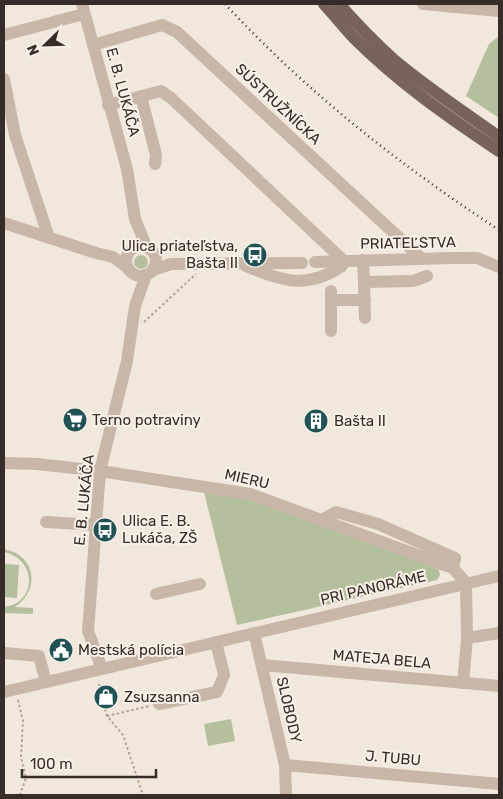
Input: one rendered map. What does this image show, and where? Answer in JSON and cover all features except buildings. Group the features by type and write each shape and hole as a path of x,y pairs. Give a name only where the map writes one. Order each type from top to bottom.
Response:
{"main road":[{"path":"324,4 354,38 388,68 451,119 499,151"},
{"path":"339,4 358,26 393,59 499,137"}],"street":[{"path":"423,4 499,11"},
{"path":"4,35 83,9"},
{"name":"E. B. LUKÁČA","path":"83,9 127,169 135,219 131,250"},
{"name":"SÚSTRUŽNÍCKA","path":"93,45 162,25 177,32 422,259"},
{"path":"4,80 15,135 49,238"},
{"path":"108,105 161,91 171,98 343,260 342,266 332,273 304,282 280,277 240,264"},
{"path":"141,96 156,155 155,164"},
{"name":"E. B. LUKÁČA","path":"135,219 151,251"},
{"path":"4,224 113,257 140,276 150,273 156,263 151,251"},
{"path":"113,257 140,246 171,264"},
{"path":"131,250 127,258 131,271"},
{"name":"PRIATEĽSTVA","path":"150,273 171,264 240,264 343,260 477,258 499,267"},
{"path":"363,260 365,318"},
{"name":"E. B. LUKÁČA","path":"102,669 88,631 100,470 127,361 135,306 131,271"},
{"name":"E. B. LUKÁČA","path":"135,306 150,273"},
{"path":"364,282 413,281 427,276"},
{"path":"331,331 331,296 365,300"},
{"name":"MIERU","path":"4,463 100,470 250,494 454,568 466,583"},
{"path":"46,522 96,525"},
{"name":"PRI PANORÁME","path":"4,692 499,576"},
{"path":"463,683 467,638 466,583"},
{"path":"156,594 200,584"},
{"name":"SLOBODY","path":"254,633 285,765 286,795"},
{"path":"467,638 499,633"},
{"path":"159,704 217,692 224,675 216,642"},
{"path":"4,653 39,656 46,682"},
{"name":"MATEJA BELA","path":"262,665 499,686"},
{"name":"J. TUBU","path":"285,765 499,784"}],"path":[{"path":"140,325 197,273"},
{"path":"99,684 102,696"},
{"path":"18,700 23,721 20,758 26,778 20,795"},
{"path":"107,716 159,704"},
{"path":"106,709 107,716 123,735 143,795"}],"green space":[{"path":"499,36 499,118 466,96 489,44"},
{"path":"138,255 144,255 148,262 144,269 138,269 134,265 134,259"},
{"path":"203,488 260,501 432,565 439,570 440,575 437,580 237,625"},
{"path":"4,549 23,558 28,566 31,574 29,592 15,607 33,608 33,614 4,613 4,607 15,604 23,598 28,590 29,581 23,563 15,556 4,552"},
{"path":"4,564 19,565 17,598 4,597"},
{"path":"231,719 235,741 208,746 204,724"}],"railway":[{"path":"225,4 256,37 321,97 389,153 499,230"}],"place":[{"name":"Ulica priateľstva, Bašta II","path":"255,255"},
{"name":"Terno potraviny","path":"75,420"},
{"name":"Bašta II","path":"316,421"},
{"name":"Ulica E. B. Lukáča, ZŠ","path":"105,530"},
{"name":"Mestská polícia","path":"61,650"},
{"name":"Zsuzsanna","path":"106,697"}]}
